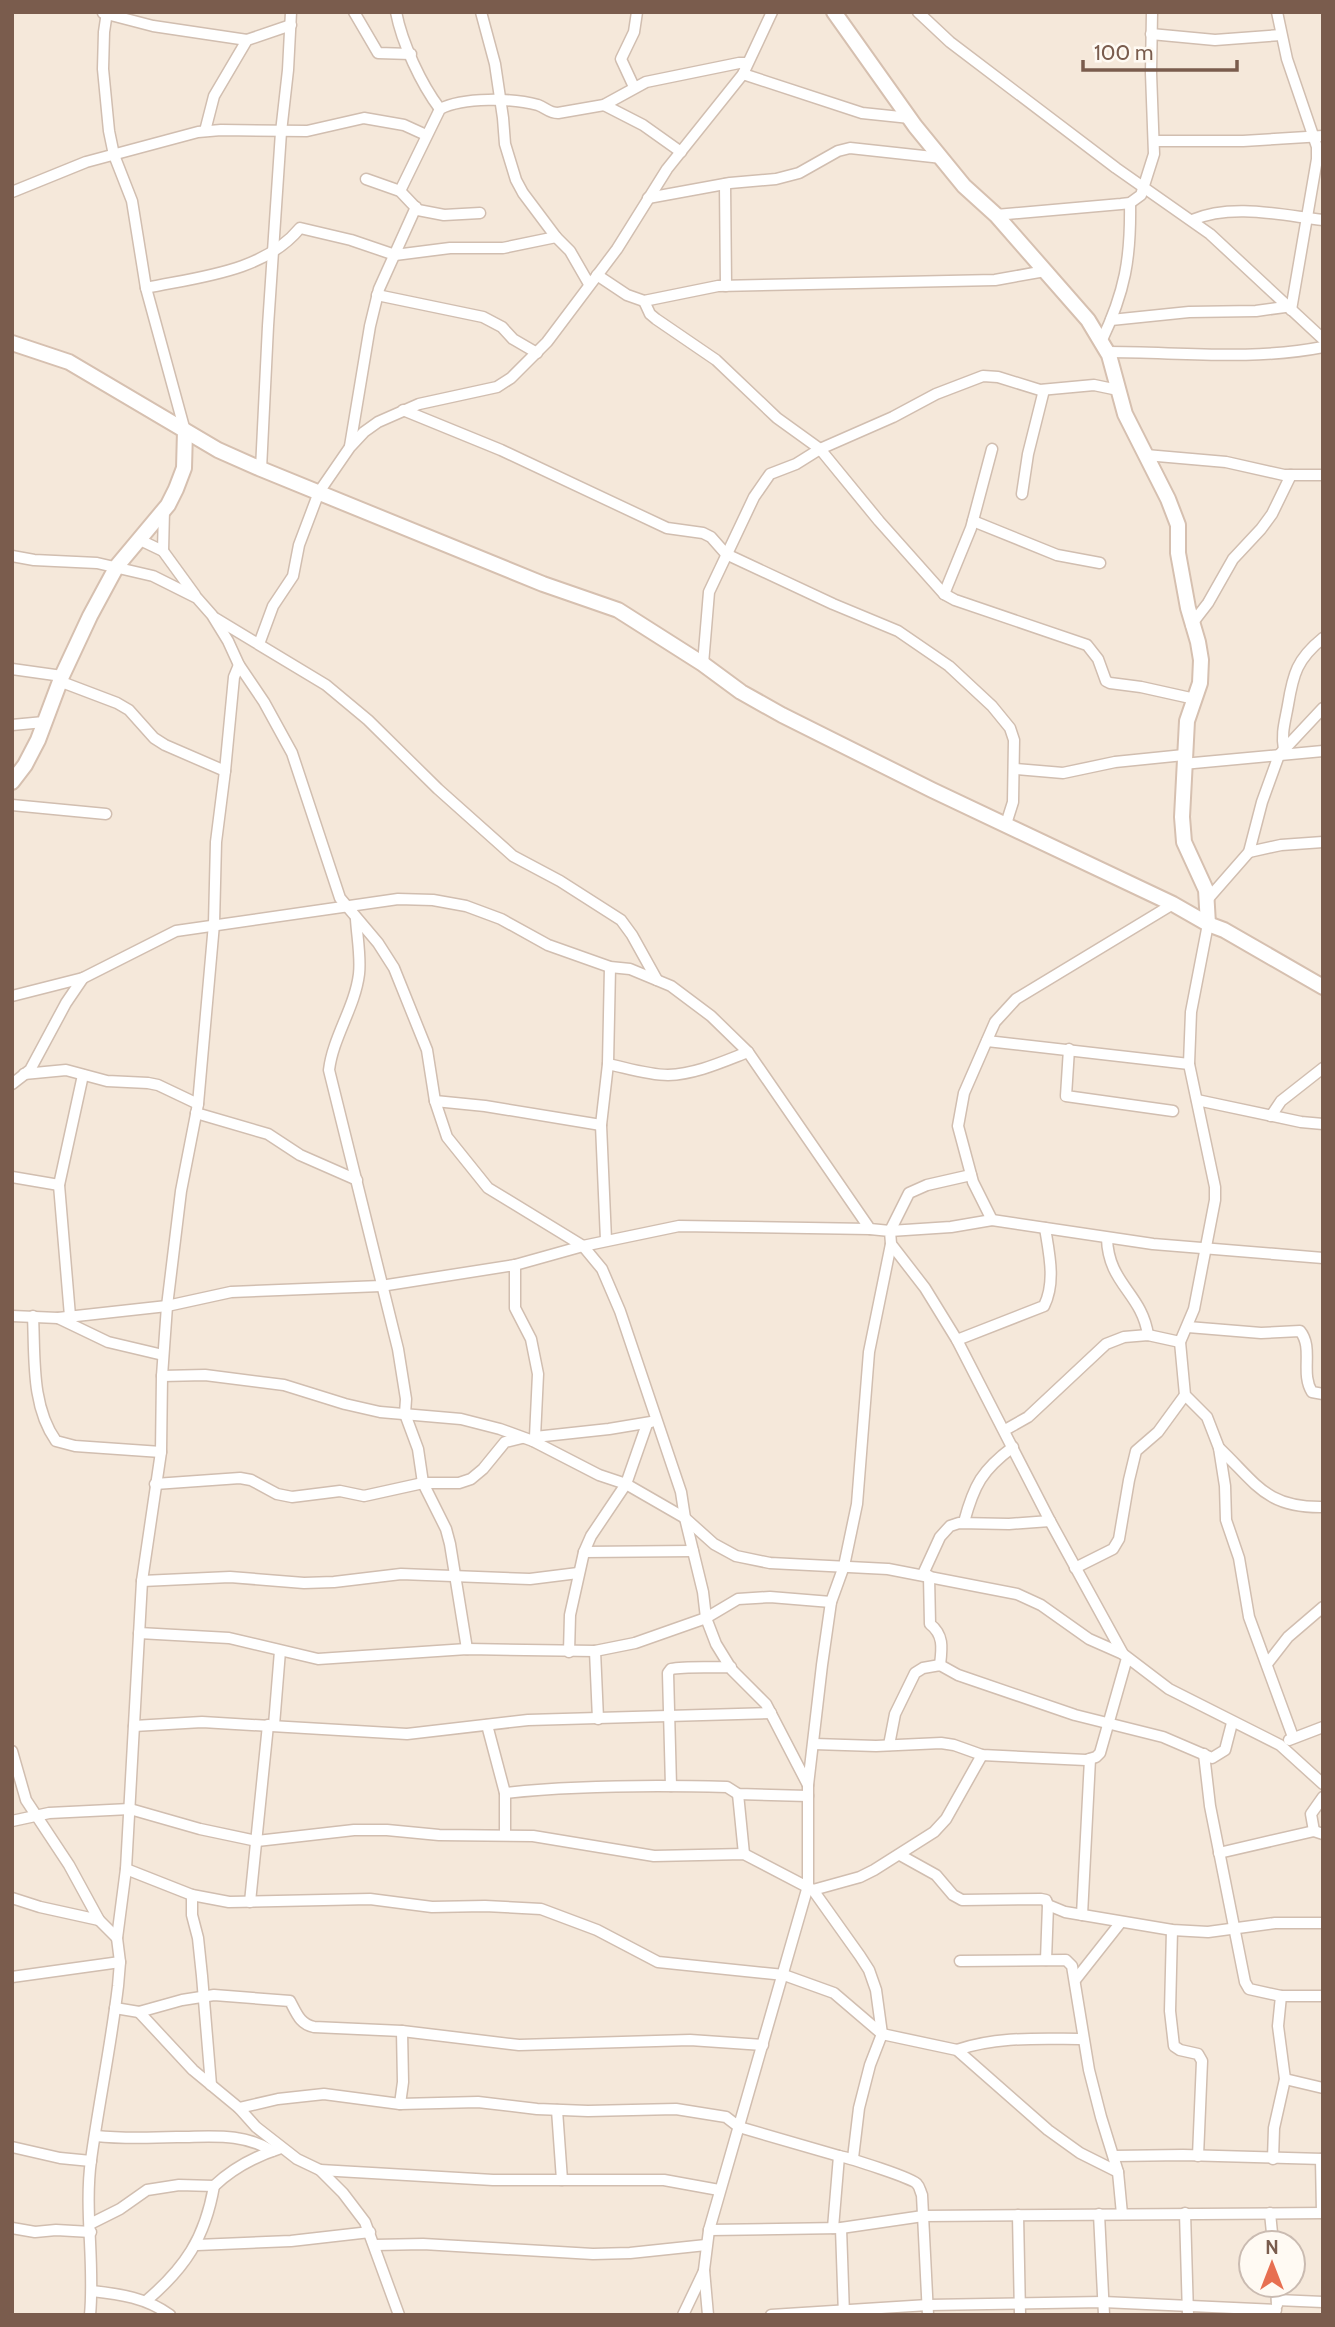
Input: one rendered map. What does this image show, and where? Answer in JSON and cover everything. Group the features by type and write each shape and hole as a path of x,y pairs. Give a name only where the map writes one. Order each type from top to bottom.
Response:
{"street":[{"path":"261,469 268,326 291,12"},
{"path":"354,12 378,53 411,54"},
{"path":"396,12 411,54 430,95 440,108"},
{"path":"481,12 495,64 505,144 516,180 556,237 570,251 589,284"},
{"path":"634,87 621,59 634,32 637,12"},
{"path":"259,644 273,606 293,576 299,545 319,492 350,447 378,422 403,410 497,387 512,378 537,353 617,249 648,198 744,69 772,12"},
{"path":"834,12 910,118 964,186 996,215 1088,320 1104,347 1125,414 1168,499 1178,525 1178,553 1191,625 1201,660 1200,683 1186,721 1182,817 1184,842 1208,900 1208,924 1191,1012 1189,1064 1215,1187 1207,1250 1188,1327 1180,1342 1185,1395 1207,1417 1219,1448 1226,1486 1226,1520 1239,1558 1248,1617 1293,1737"},
{"path":"918,12 950,42 1116,168 1210,234 1323,340"},
{"path":"996,215 1130,203 1141,195 1151,167 1155,141 1152,12"},
{"path":"1277,12 1281,34 1318,136 1308,218 1289,308"},
{"path":"12,782 26,765 60,678 117,566 164,510 184,468 185,431 146,288 132,201 114,155 109,131 103,69 106,13 153,26 247,40 291,25"},
{"path":"1151,34 1215,40 1281,34"},
{"path":"205,131 214,96 247,40"},
{"path":"400,191 440,108 466,101 536,105 555,113 604,105 646,82 739,63 744,69 862,113 910,118"},
{"path":"604,105 643,125 681,152"},
{"path":"12,192 63,170 205,131 307,131 364,118 404,125 426,135"},
{"path":"1155,141 1243,141 1318,136"},
{"path":"648,198 725,184 776,179 799,173 838,150 849,148 943,158"},
{"path":"366,179 400,191 418,210 444,215 480,213"},
{"path":"725,184 726,286"},
{"path":"1104,347 1111,320 1119,304 1128,256 1130,203"},
{"path":"350,447 377,295 416,207"},
{"path":"1192,220 1206,214 1228,211 1323,220"},
{"path":"146,288 223,272 274,253 301,228 351,240 395,255 450,248 503,247 556,237"},
{"path":"597,275 627,295 644,301 704,287 995,280 1045,271"},
{"path":"377,295 483,317 502,327 513,339 537,353"},
{"path":"644,301 650,314 716,360 777,418 820,449 887,531 944,594 1087,645 1098,660 1106,681 1110,683 1195,699"},
{"path":"1111,320 1289,308"},
{"path":"12,342 69,362 218,450 543,584 618,610 703,664 741,692 782,715 1173,904 1323,987"},
{"path":"1104,347 1247,356 1323,347"},
{"path":"703,664 709,592 762,484 770,474 796,464 820,449 893,417 936,394 983,376 998,377 1044,390 1094,385 1118,390"},
{"path":"1022,494 1028,453 1044,390"},
{"path":"403,410 501,450 667,528 703,533 726,554 898,631 949,666 992,706 1010,728 1014,740 1015,769 1013,802 1006,824"},
{"path":"944,594 973,521 992,449"},
{"path":"1146,454 1226,462 1291,475 1323,475"},
{"path":"1191,625 1208,603 1233,559 1272,514 1291,475"},
{"path":"163,551 164,510"},
{"path":"973,521 1057,555 1100,563"},
{"path":"140,540 163,551 212,615 229,642 239,666 264,702 292,753 336,890 394,968 427,1050 435,1101 447,1137 488,1188 583,1245 602,1269 620,1311 651,1422 681,1492 703,1592 706,1618 716,1644 731,1667 771,1713 808,1785"},
{"path":"12,556 117,566 153,576 197,598"},
{"path":"212,615 326,684 513,856 560,881 621,920 643,952 657,980"},
{"path":"1208,900 1249,852 1262,802 1282,752 1283,722 1291,679 1302,657 1323,638"},
{"path":"90,2315 91,2161 120,1962 117,1938 127,1869 142,1581 161,1452 162,1376 167,1306 181,1191 197,1109 214,924 216,842 234,677 239,666"},
{"path":"12,669 60,678 117,703 129,710 154,738 165,745 225,771"},
{"path":"1282,752 1323,708"},
{"path":"12,725 44,722"},
{"path":"1015,769 1063,773 1115,762 1323,751"},
{"path":"12,805 106,814"},
{"path":"1249,852 1281,845 1323,842"},
{"path":"12,996 83,978 176,931 398,899 433,900 466,906 501,919 548,945 610,967 630,969 671,986 711,1016 748,1052 870,1229"},
{"path":"992,1220 971,1175 958,1126 958,1115 964,1093 995,1022 1016,999 1173,904"},
{"path":"356,918 360,971 331,1056 329,1070 398,1349 406,1399 405,1414 418,1450 423,1483 446,1529 467,1649"},
{"path":"630,969 643,952"},
{"path":"606,1240 601,1125 608,1064 610,967"},
{"path":"12,1084 39,1055 66,1003 83,978"},
{"path":"987,1041 1189,1064"},
{"path":"1069,1049 1066,1096 1172,1111"},
{"path":"608,1064 666,1075 714,1066 748,1052"},
{"path":"1271,1116 1281,1101 1323,1068"},
{"path":"24,1074 66,1070 107,1081 158,1085 197,1109 255,1128 300,1155 357,1180"},
{"path":"70,1316 59,1185 83,1075"},
{"path":"1197,1100 1323,1124"},
{"path":"435,1101 485,1106 601,1125"},
{"path":"708,2315 704,2270 709,2230 810,1888 808,1785 831,1602 844,1566 857,1504 869,1352 891,1244 890,1231 909,1193 927,1185 971,1175"},
{"path":"12,1177 59,1185"},
{"path":"12,1316 58,1318 167,1306 231,1292 382,1286 514,1265 583,1245 679,1226 890,1231 951,1227 992,1220 1207,1250 1323,1258"},
{"path":"957,1340 1044,1306 1049,1296 1050,1268 1045,1228"},
{"path":"1107,1238 1112,1269 1139,1306 1148,1335"},
{"path":"814,1744 941,1743 982,1755 1090,1759 1100,1753 1125,1656 1050,1521 957,1340 925,1288 891,1244"},
{"path":"514,1265 515,1308 531,1339 538,1374 530,1438"},
{"path":"33,1317 34,1368 38,1391 46,1423 56,1441 75,1446 161,1452"},
{"path":"58,1318 108,1342 163,1355"},
{"path":"1188,1327 1261,1333 1300,1331 1305,1338 1306,1384 1312,1392 1323,1394"},
{"path":"1005,1430 1028,1417 1106,1344 1124,1337 1148,1335 1180,1342"},
{"path":"162,1376 205,1375 284,1385 380,1412 461,1419 530,1438 577,1465 626,1484 685,1518 714,1544 736,1556 770,1563 844,1566 926,1575 1017,1594 1041,1605 1089,1639 1125,1656 1169,1689 1280,1745 1323,1784"},
{"path":"1075,1568 1113,1549 1119,1539 1136,1451 1158,1432 1185,1395"},
{"path":"155,1484 240,1478 251,1480 277,1494 292,1497 340,1491 364,1496 423,1483 459,1483 471,1479 484,1469 505,1443 651,1422"},
{"path":"569,1652 570,1615 584,1552 591,1536 626,1484 651,1422"},
{"path":"964,1522 971,1495 981,1475 1013,1447"},
{"path":"1219,1448 1263,1492 1276,1501 1323,1507"},
{"path":"940,1665 941,1636 930,1624 926,1575 940,1537 950,1526 964,1522 1009,1524 1050,1521"},
{"path":"584,1552 693,1551"},
{"path":"142,1581 230,1577 304,1583 401,1574 456,1574 518,1579 578,1573"},
{"path":"139,1633 229,1638 318,1659 467,1649 595,1651 635,1643 706,1618 738,1600 770,1597 831,1602"},
{"path":"1267,1664 1288,1637 1323,1607"},
{"path":"250,1902 281,1651"},
{"path":"595,1651 598,1719"},
{"path":"889,1745 895,1714 915,1673 923,1668 940,1665 958,1675 1107,1725 1136,1729 1163,1737 1212,1758 1224,1750 1232,1723"},
{"path":"671,1786 668,1673 671,1669 731,1667"},
{"path":"134,1726 202,1722 407,1734 528,1720 771,1713"},
{"path":"487,1725 505,1793 505,1835"},
{"path":"1280,1745 1293,1737 1323,1727"},
{"path":"12,1751 26,1800 69,1865 99,1920 117,1938"},
{"path":"810,1888 860,1877 934,1832 946,1819 982,1755"},
{"path":"1204,1755 1219,1853 1245,1982 1249,1989 1281,1996 1323,1996"},
{"path":"1082,1914 1090,1759"},
{"path":"505,1793 558,1787 671,1786 727,1787 738,1794 808,1796"},
{"path":"738,1794 744,1854"},
{"path":"1219,1853 1318,1833 1311,1814 1323,1797"},
{"path":"12,1821 36,1815 130,1809 200,1829 257,1841 354,1830 387,1830 564,1840 654,1856 744,1854 810,1888 848,1937 869,1970 876,1990 882,2034 870,2065 859,2108 853,2158"},
{"path":"900,1855 936,1875 953,1895 962,1900 1046,1900 1046,1960"},
{"path":"127,1869 192,1895 229,1902 370,1899 432,1907 524,1907 558,1914 658,1962 784,1975 834,1993 882,2034 957,2050 1048,2130 1080,2152 1118,2172"},
{"path":"192,1895 211,2085"},
{"path":"12,1898 99,1920"},
{"path":"1048,1905 1065,1912 1172,1930 1208,1932 1275,1923 1323,1923"},
{"path":"1076,1979 1121,1922"},
{"path":"1172,1930 1170,2011 1174,2046 1198,2054 1202,2061 1198,2156"},
{"path":"960,1961 1066,1960 1072,1966 1083,2039 1101,2117 1118,2172 1122,2214"},
{"path":"12,1977 120,1962"},
{"path":"115,2008 139,2012 202,1996 239,1996 290,2001 298,2018 306,2025 314,2027 402,2031 519,2045 690,2040 763,2045"},
{"path":"1273,2159 1274,2127 1285,2079 1278,2026 1281,1996"},
{"path":"139,2012 193,2070 239,2108 277,2149"},
{"path":"400,2104 403,2082 402,2031"},
{"path":"957,2050 977,2043 1006,2039 1083,2039"},
{"path":"1285,2079 1323,2088"},
{"path":"239,2108 278,2099 324,2094 400,2104 478,2102 557,2110 676,2109 726,2117 739,2127 853,2158 874,2168 906,2177 917,2184 922,2195 928,2310"},
{"path":"557,2110 562,2180"},
{"path":"96,2136 125,2139 232,2136 277,2149 320,2170 343,2193 365,2222 399,2315"},
{"path":"12,2147 60,2158 91,2161"},
{"path":"12,2228 35,2232 90,2228 147,2190 179,2185 214,2186 239,2167 277,2149"},
{"path":"839,2156 837,2228 844,2313"},
{"path":"709,2230 837,2228 923,2216 1322,2213 1322,2159 1114,2156"},
{"path":"320,2170 494,2180 664,2180 719,2190"},
{"path":"146,2301 179,2269 197,2245 214,2186"},
{"path":"1185,2213 1188,2311"},
{"path":"1270,2213 1272,2229"},
{"path":"1099,2214 1104,2315"},
{"path":"1018,2215 1020,2310"},
{"path":"197,2245 291,2241 370,2232"},
{"path":"375,2245 477,2246 571,2254 630,2253 706,2245"},
{"path":"683,2315 704,2270"},
{"path":"92,2291 146,2301 170,2315"},
{"path":"771,2315 1020,2310 1103,2302 1188,2311 1277,2308 1323,2302"}],"shaded area":[{"path":"12,12 1323,12 1323,2315 12,2315"}]}
